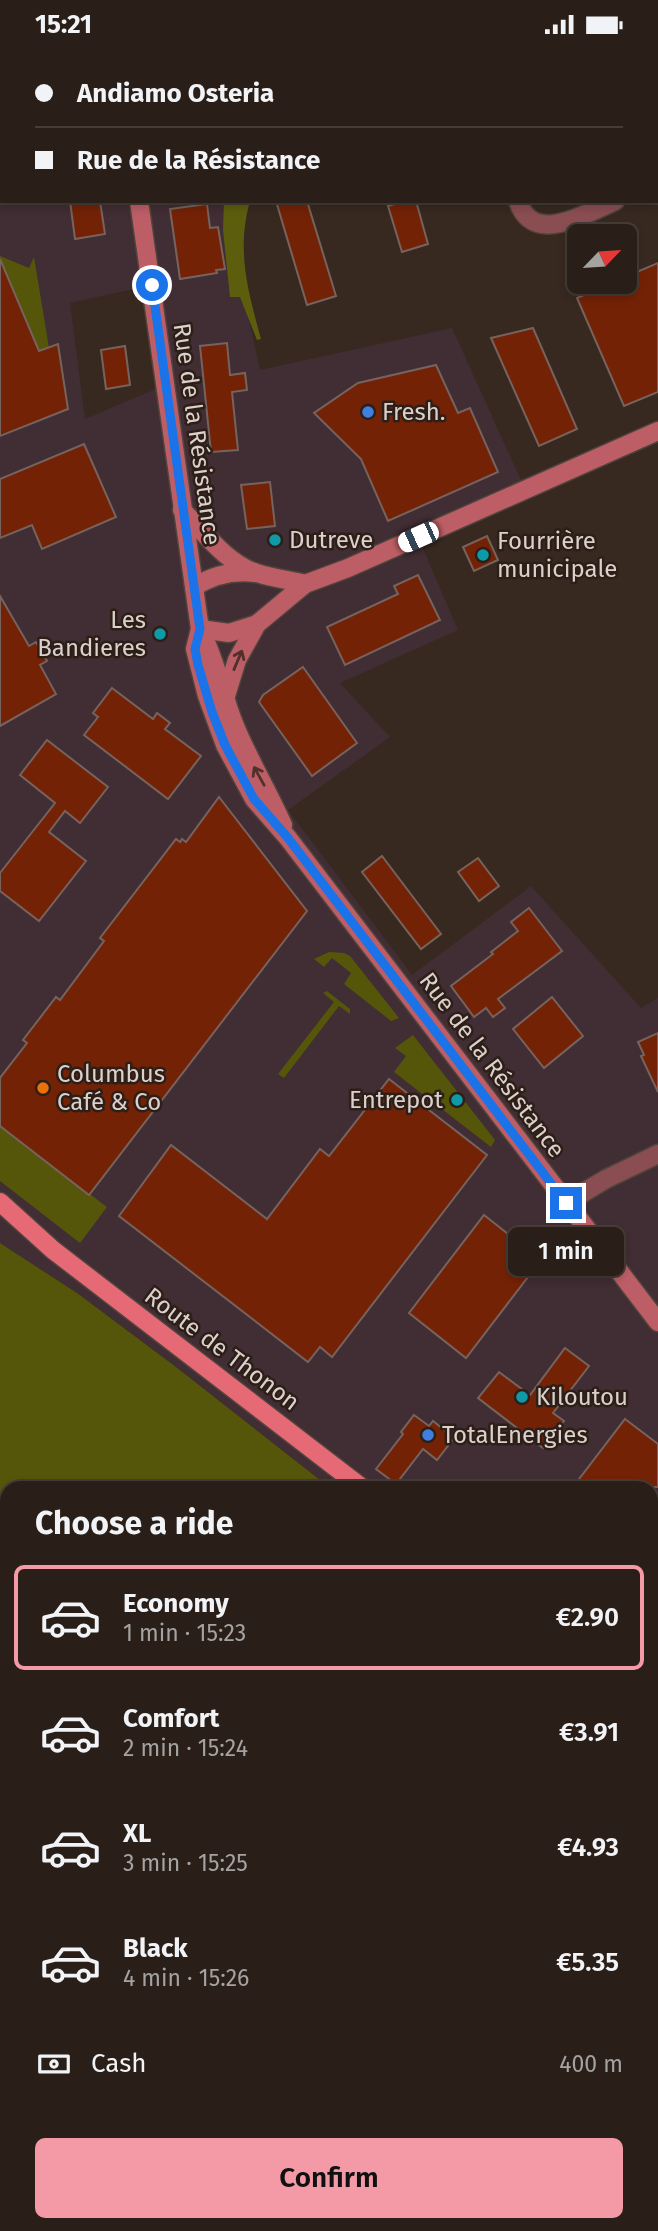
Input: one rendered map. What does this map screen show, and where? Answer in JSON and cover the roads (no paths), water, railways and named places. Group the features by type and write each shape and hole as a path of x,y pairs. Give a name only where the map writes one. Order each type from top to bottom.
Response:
{"main road":[{"name":"Route de Thonon","path":"0,1202 52,1250 353,1481"},
{"name":"Route de Thonon","path":"0,1220 52,1250"}],"street":[{"name":"Rue de la Résistance","path":"140,203 200,629 212,650 225,699 243,744 288,838"},
{"path":"519,203 529,220 540,225 554,225 610,203"},
{"path":"225,699 237,660 257,624 305,584 348,568 658,431"},
{"path":"182,510 220,549 255,573"},
{"path":"194,587 227,573 255,573 305,584"},
{"path":"200,629 229,633 257,624"},
{"name":"Rue de la Résistance","path":"200,629 195,649 212,712 225,745 254,799 288,838 658,1322"},
{"path":"566,1203 606,1179 658,1154"}],"place":[{"name":"Fresh.","path":"368,412"},
{"name":"Dutreve","path":"275,540"},
{"name":"Fourrière municipale","path":"483,555"},
{"name":"Les Bandieres","path":"160,634"},
{"name":"Columbus Café & Co","path":"43,1088"},
{"name":"Entrepot","path":"457,1100"},
{"name":"Kiloutou","path":"522,1397"},
{"name":"TotalEnergies","path":"428,1435"}]}
